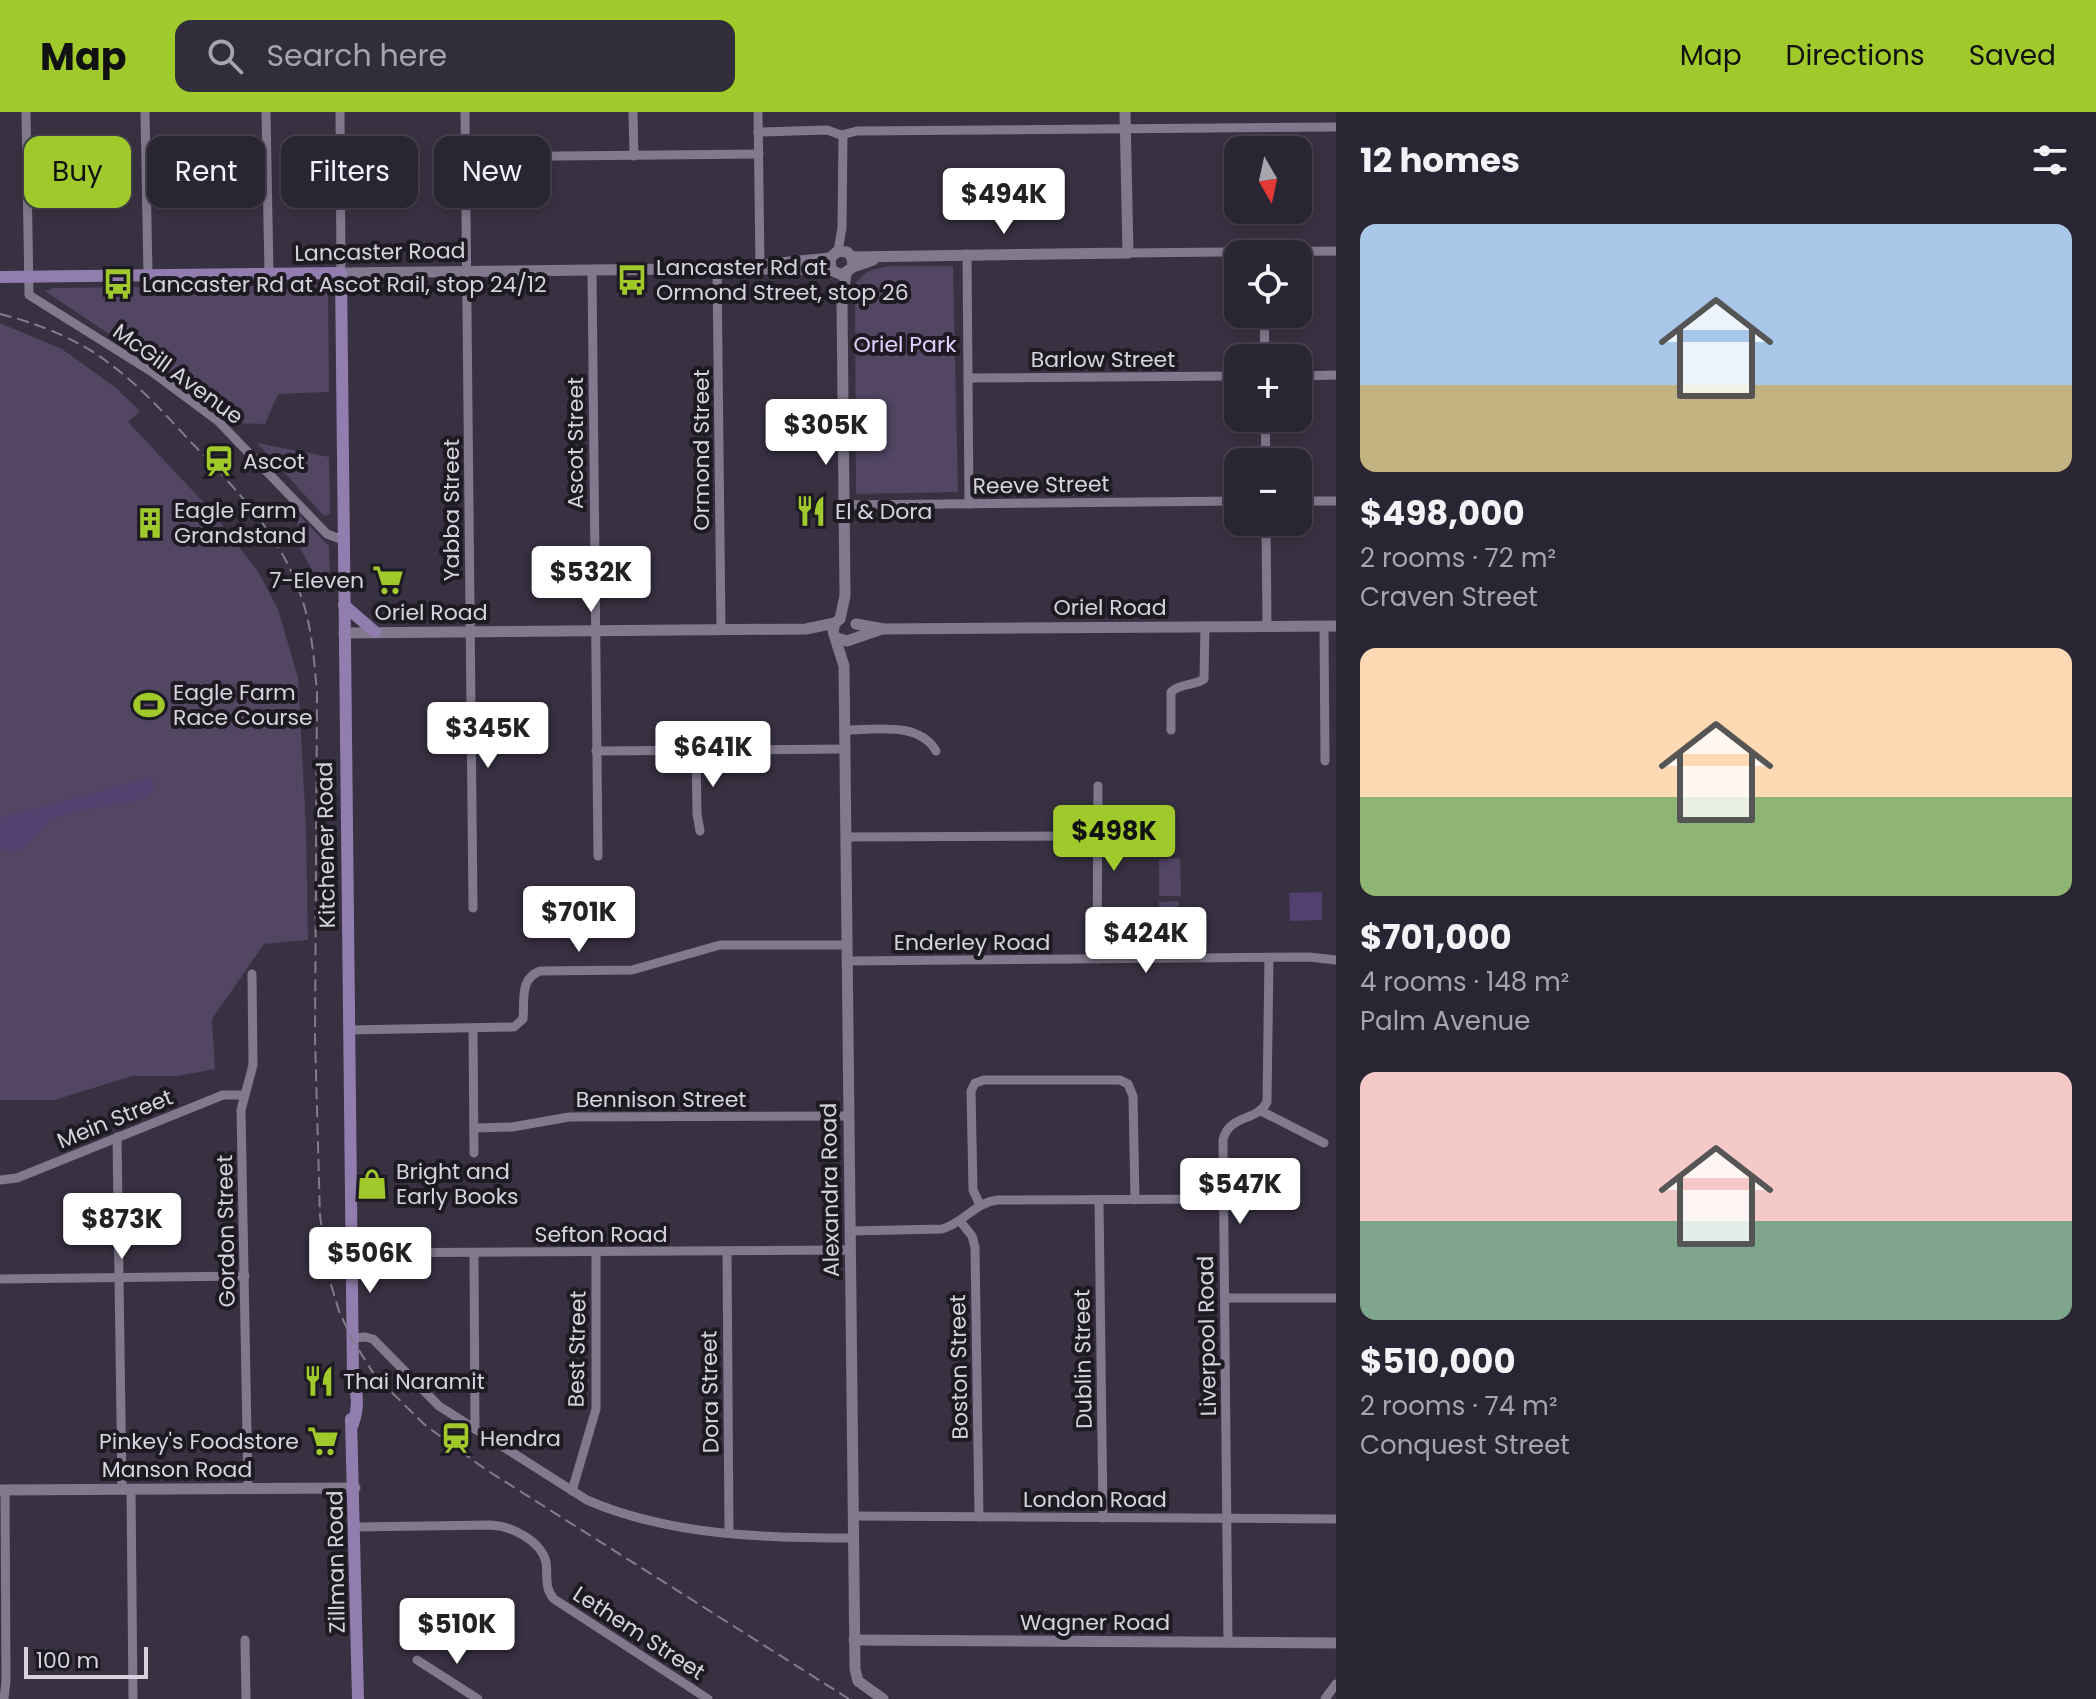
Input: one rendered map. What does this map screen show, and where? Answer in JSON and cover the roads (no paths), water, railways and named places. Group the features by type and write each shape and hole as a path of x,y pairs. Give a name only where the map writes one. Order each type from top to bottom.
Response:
{"main road":[{"name":"Lancaster Road","path":"0,277 341,273"},
{"name":"Kitchener Road","path":"341,273 352,1338"},
{"path":"344,605 375,632"},
{"name":"Zillman Road","path":"352,1338 353,1380 349,1388 349,1402 353,1424 355,1488 358,1699"}],"street":[{"name":"McGill Avenue","path":"26,112 29,295 152,372 218,421 327,534 343,540"},
{"path":"145,112 148,275"},
{"path":"266,112 269,274"},
{"name":"Kitchener Road","path":"340,112 341,273"},
{"name":"Yabba Street","path":"465,112 465,136"},
{"path":"633,112 634,156"},
{"path":"758,112 760,268"},
{"path":"1125,112 1128,253 1224,253"},
{"path":"758,132 827,130 843,135 857,131 1336,127"},
{"name":"Alexandra Road","path":"843,135 841,263 854,1640 858,1681 883,1699"},
{"path":"550,156 759,154"},
{"name":"Yabba Street","path":"466,208 473,908"},
{"path":"1312,252 1336,251"},
{"name":"Lancaster Road","path":"341,273 760,268 769,264 841,263 881,256 1128,253"},
{"path":"967,254 969,504"},
{"name":"Ormond Street","path":"717,269 721,630"},
{"name":"Ascot Street","path":"592,270 598,856"},
{"path":"1312,376 1336,375"},
{"name":"Barlow Street","path":"968,378 1224,376"},
{"name":"Reeve Street","path":"844,505 1224,501"},
{"path":"1312,501 1336,501"},
{"path":"1266,536 1267,626"},
{"path":"1171,730 1171,692 1179,686 1204,679 1205,626"},
{"path":"1325,761 1330,626"},
{"name":"Oriel Road","path":"344,633 1330,626"},
{"path":"845,730 907,730 930,743 936,751"},
{"path":"596,751 845,749"},
{"path":"696,750 700,831"},
{"path":"1097,959 1098,786"},
{"path":"846,837 1098,836"},
{"path":"348,1030 511,1028 523,1019 525,983 540,971 632,970 720,945 847,945"},
{"path":"1269,958 1268,1095 1261,1111 1324,1143"},
{"name":"Enderley Road","path":"848,961 1336,960"},
{"name":"Gordon Street","path":"248,1489 241,1110 253,1065 252,974"},
{"path":"473,1028 474,1153"},
{"path":"980,1205 973,1193 971,1091 975,1083 984,1080 1120,1080 1128,1084 1133,1096 1135,1200"},
{"name":"Mein Street","path":"0,1180 17,1178 223,1095 244,1095"},
{"name":"Liverpool Road","path":"1228,1643 1225,1133 1235,1121 1261,1111"},
{"name":"Bennison Street","path":"474,1128 512,1127 569,1117 849,1116"},
{"path":"117,1137 133,1699"},
{"path":"850,1231 942,1229 960,1221 980,1205 998,1200 1223,1199"},
{"name":"Dublin Street","path":"1099,1200 1103,1518"},
{"name":"Boston Street","path":"960,1221 972,1236 975,1247 979,1517"},
{"name":"Sefton Road","path":"352,1253 850,1250"},
{"name":"Dora Street","path":"727,1251 729,1533"},
{"name":"Best Street","path":"572,1491 596,1409 596,1252"},
{"path":"474,1253 475,1429"},
{"path":"0,1279 245,1276"},
{"path":"1225,1298 1336,1298"},
{"path":"352,1338 373,1339 430,1399 572,1491 609,1510 668,1524 764,1537 854,1538"},
{"name":"Manson Road","path":"2,1490 355,1488"},
{"path":"2,1490 4,1699"},
{"name":"London Road","path":"854,1516 1336,1519"},
{"name":"Lethem Street","path":"356,1527 507,1527 542,1552 548,1590 554,1599 708,1699"},
{"path":"245,1640 246,1699"},
{"name":"Wagner Road","path":"854,1640 1336,1643"},
{"path":"417,1660 478,1699"},
{"path":"1325,1699 1336,1684"}],"railway":[{"path":"0,314 43,327 85,347 142,391 254,512 281,552 301,596 310,632 317,692 315,1037 320,1216 329,1278 352,1339 375,1376 425,1425 485,1469 849,1699"}],"place":[{"name":"Lancaster Rd at Ormond Street, stop 26","path":"632,280"},
{"name":"Lancaster Rd at Ascot Rail, stop 24/12","path":"118,284"},
{"name":"Ascot","path":"219,461"},
{"name":"El & Dora","path":"811,511"},
{"name":"Eagle Farm Grandstand","path":"150,523"},
{"name":"7-Eleven","path":"388,580"},
{"name":"Eagle Farm Race Course","path":"149,705"},
{"name":"Bright and Early Books","path":"372,1184"},
{"name":"Thai Naramit","path":"319,1381"},
{"name":"Hendra","path":"456,1438"},
{"name":"Pinkey's Foodstore","path":"323,1441"}],"park label":[{"name":"Oriel Park","path":"905,344"}]}
